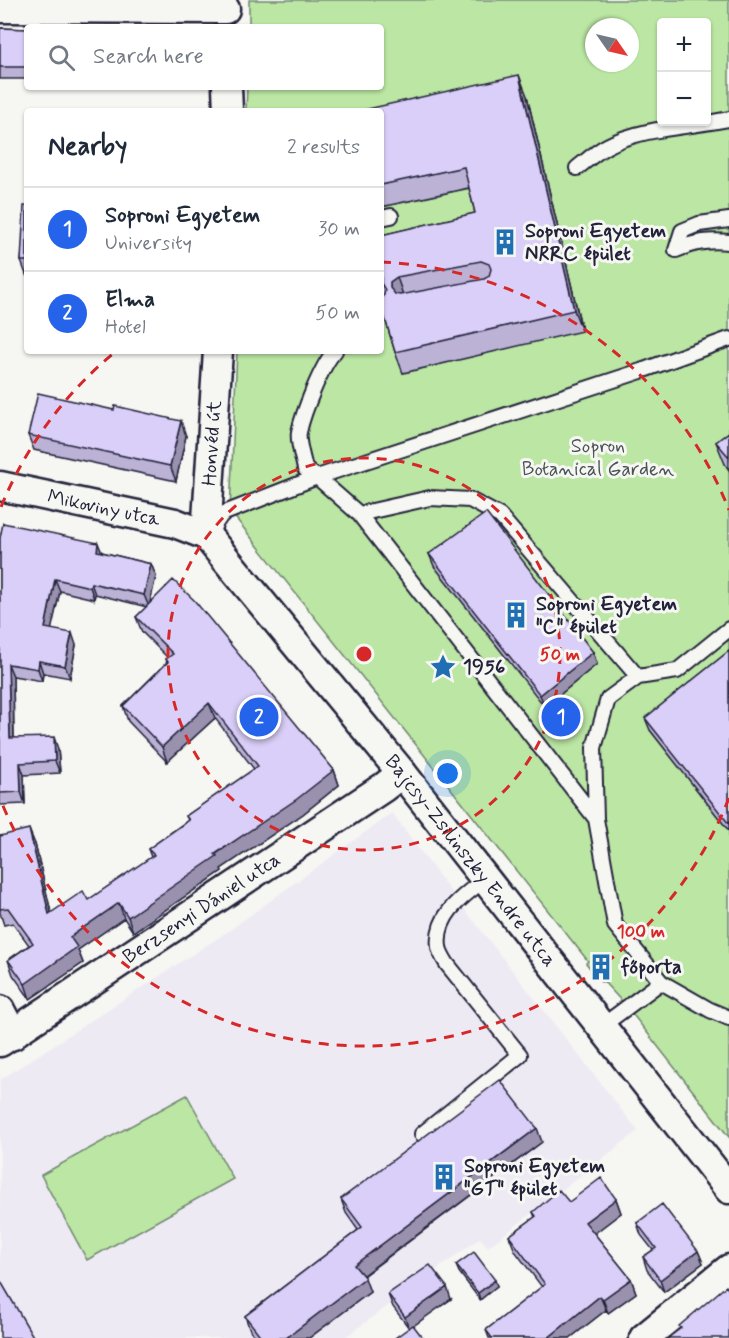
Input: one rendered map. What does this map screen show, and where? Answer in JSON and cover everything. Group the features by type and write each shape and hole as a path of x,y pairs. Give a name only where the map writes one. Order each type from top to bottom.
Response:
{"street":[{"path":"0,8 226,12"},
{"path":"227,90 228,108"},
{"name":"Honvéd út","path":"206,535 218,354"},
{"name":"Mikoviny utca","path":"0,486 175,523 206,535"},
{"name":"Bajcsy-Zsilinszky Endre utca","path":"206,535 402,773 729,1189"},
{"name":"Berzsenyi Dániel utca","path":"6,1038 374,794 402,773"},
{"path":"0,1010 6,1038"},
{"path":"644,1338 729,1269"}],"lane":[{"path":"577,168 607,146 631,138 668,128 729,119"},
{"path":"729,220 699,224 682,231 676,250 694,243 713,240 729,242"},
{"path":"206,535 222,514 317,477 641,371 729,339"},
{"path":"332,354 319,376 298,434 305,469 358,514 596,819"},
{"path":"358,514 430,498 470,500 500,516 638,677"},
{"path":"729,629 677,671 638,677 608,699 594,748 596,819 615,925 661,982 710,1011 729,1018"},
{"path":"422,1134 520,1055 447,964 439,949 442,925 448,912 485,879"},
{"path":"602,1026 661,982"}],"shaded area":[{"path":"392,813 638,1131 488,1247 480,1238 344,1338 0,1338 0,1080 227,932"}],"green space":[{"name":"Sopron Botanical Garden","path":"249,0 729,0 729,461 725,464 729,470 729,667 650,730 729,831 729,1137 627,1007 603,981 601,982 586,963 588,961 230,511 237,354 384,354 384,308 403,373 582,330 527,97 384,111 384,108 246,108 247,90 384,90 384,24 249,24"},
{"path":"494,183 481,225 384,257 384,206"},
{"path":"187,1095 233,1179 87,1260 41,1175"}],"building":[{"path":"0,28 24,29 24,67 0,67"},
{"name":"Soproni Egyetem NRRC épület","path":"519,75 574,310 395,352 384,315 384,234 475,213 464,167 384,184 384,108 372,108","holes":["481,261 489,264 491,269 489,276 484,279 400,295 395,294 390,288 390,282 397,277"]},
{"path":"24,206 24,261 21,261"},
{"path":"38,393 114,410 115,406 181,421 170,466 28,435"},
{"path":"729,432 729,457 716,442"},
{"name":"Soproni Egyetem \"C\" épület","path":"486,513 593,652 540,695 429,554"},
{"path":"3,523 98,543 97,551 151,564 144,595 91,583 90,587 55,579 45,628 72,633 65,666 39,661 38,669 8,664 10,738 54,737 55,761 20,763 21,792 0,793 0,538"},
{"path":"173,580 194,600 334,770 297,799 215,854 217,856 128,917 119,903 70,937 77,947 25,984 8,960 33,943 8,908 0,909 0,836 29,829 49,914 83,891 88,900 154,855 148,849 189,820 186,816 258,766 209,703 162,747 123,706 168,662 166,659 173,654 136,617"},
{"path":"729,651 729,824 645,718"},
{"path":"500,1080 537,1128 354,1265 365,1278 286,1338 262,1338 245,1316 362,1227 341,1199"},
{"path":"601,1178 616,1199 585,1222 631,1279 603,1299 600,1296 548,1338 492,1338 486,1330 545,1284 509,1236 536,1216 533,1212 559,1190 569,1202"},
{"path":"662,1204 698,1251 660,1280 643,1257 656,1248 637,1223"},
{"path":"474,1252 495,1280 478,1293 456,1265"},
{"path":"430,1265 447,1287 405,1317 388,1294"},
{"path":"0,1280 34,1338 0,1338"},
{"path":"726,1286 729,1290 729,1338 668,1338 681,1328 679,1326"},
{"path":"413,1325 423,1338 395,1338"}],"place":[{"name":"Soproni Egyetem NRRC épület","path":"505,242"},
{"name":"Soproni Egyetem \"C\" épület","path":"516,615"},
{"name":"1956","path":"443,667"},
{"name":"Elma","path":"259,717"},
{"name":"Soproni Egyetem","path":"561,717"},
{"name":"főporta","path":"601,967"},
{"name":"Soproni Egyetem \"GT\" épület","path":"444,1177"}]}
